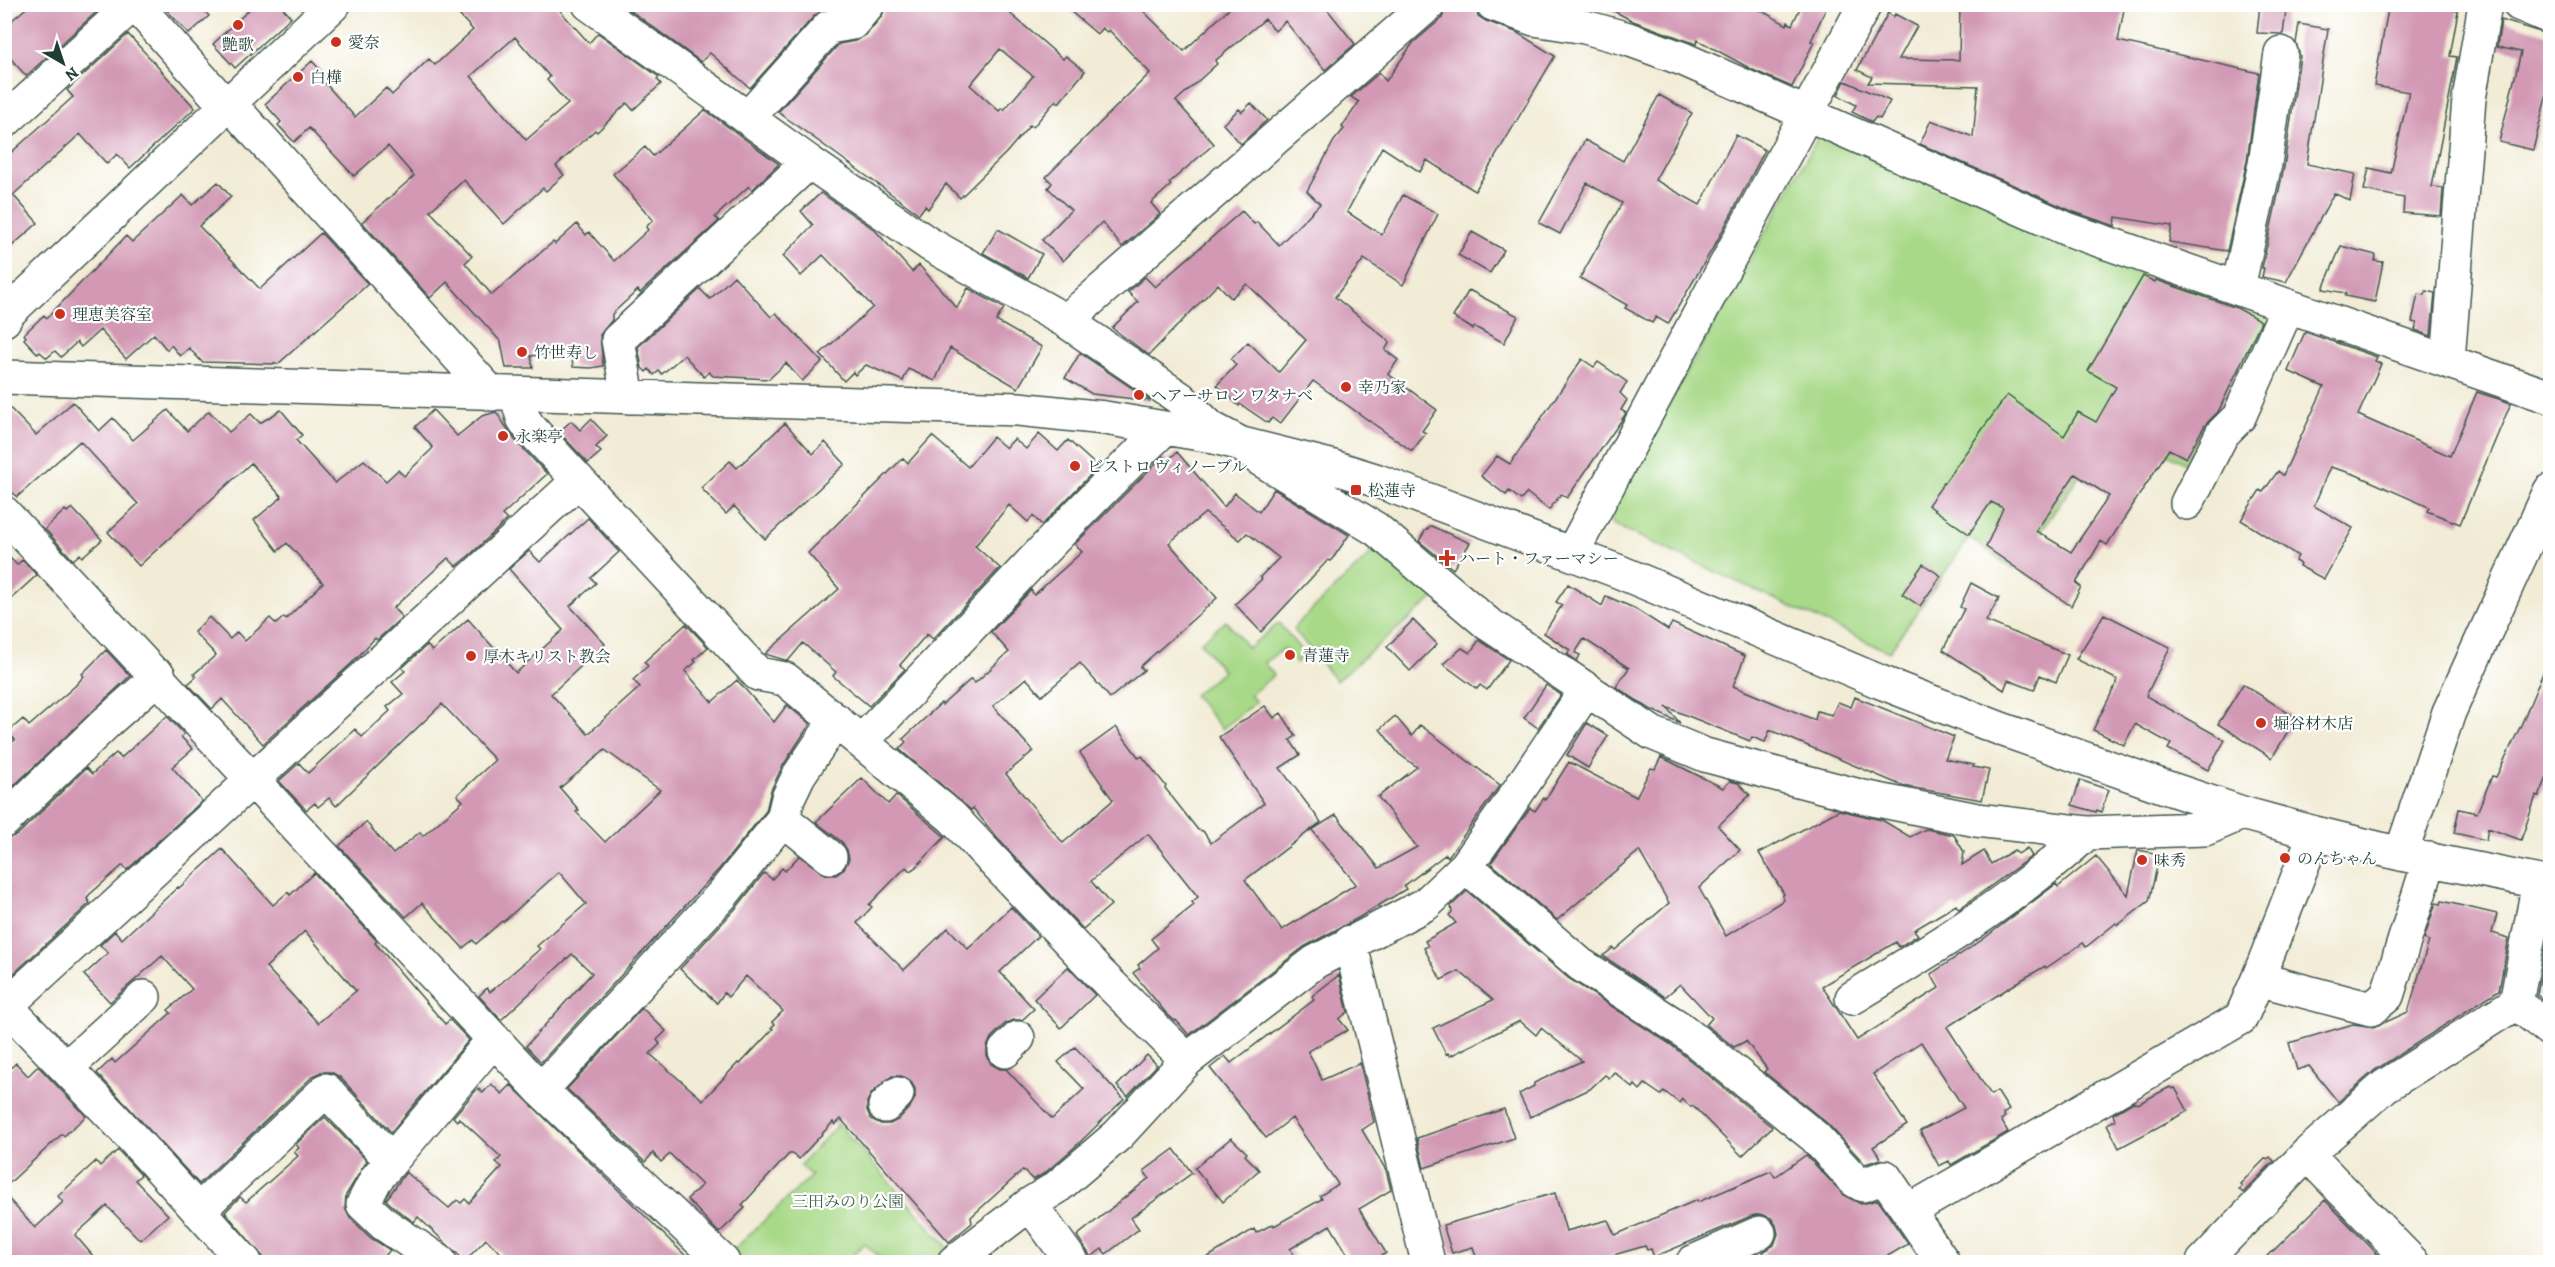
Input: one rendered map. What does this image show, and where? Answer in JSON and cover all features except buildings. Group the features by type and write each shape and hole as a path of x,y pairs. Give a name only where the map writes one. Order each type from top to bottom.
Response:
{"street":[{"path":"4,122 49,98 134,4 504,394 529,427 758,674 785,679 952,818 1098,972 1187,1060"},
{"path":"4,320 8,313 334,4"},
{"path":"589,4 808,162 929,244 1066,321 1181,399 1211,428 1241,444 1260,459 1376,529 1487,623 1652,733 1704,755 1863,797 1977,820 2087,833 2205,829 2242,813"},
{"path":"748,118 829,27 852,23 868,4"},
{"path":"1066,321 1429,4"},
{"path":"1493,4 1534,19 1585,27 1628,39 1683,58 2067,230 2550,397"},
{"path":"1572,554 1866,4"},
{"path":"2448,360 2469,99 2485,4"},
{"path":"2519,4 2550,16"},
{"path":"2238,288 2265,164 2281,53"},
{"path":"628,397 618,340 808,162"},
{"path":"2187,503 2222,434 2240,417 2281,322 2284,305"},
{"path":"4,377 1018,409 1105,418 1165,428 1241,444 1378,481 1572,554 1878,681 2001,729 2242,813 2315,833 2545,883 2516,1003 2385,1086 2307,1154 2203,1263"},
{"path":"862,741 958,642 1051,540 1165,428"},
{"path":"245,1263 5,1005 255,779 578,481"},
{"path":"2258,979 2371,1009 2387,996 2415,856 2449,712 2550,491"},
{"path":"4,513 255,779 541,1090 723,1263"},
{"path":"4,821 108,721 159,676"},
{"path":"954,1263 1030,1204 1056,1188 1118,1135 1187,1060 1315,962 1426,904 1466,866 1587,689"},
{"path":"541,1090 723,894 783,819 788,798 799,775 836,720"},
{"path":"783,819 830,857"},
{"path":"1852,998 1939,945 2048,869 2087,833"},
{"path":"1909,1211 2241,1018 2315,833"},
{"path":"1466,866 1581,964 1681,1029 1815,1137 1854,1180 1863,1185 1885,1177 1943,1263"},
{"path":"1350,942 1428,1263"},
{"path":"66,1068 144,997"},
{"path":"2516,1003 2550,1030"},
{"path":"440,1263 384,1224 363,1204 375,1179 494,1039"},
{"path":"198,1211 326,1090 391,1160"},
{"path":"2307,1154 2412,1263"},
{"path":"1030,1204 1072,1263"},
{"path":"1693,1263 1726,1241 1759,1233"}],"green space":[{"path":"1820,134 2273,309 2277,322 2195,469 2115,425 2014,569 1969,538 1889,652 1612,524 1611,509"},
{"path":"1377,548 1436,596 1336,681 1294,630 1297,624"},
{"path":"1226,621 1248,648 1279,623 1305,655 1296,663 1284,648 1264,663 1274,675 1250,695 1256,702 1222,729 1194,695 1223,671 1200,642"},
{"name":"三田みのり公園","path":"838,1124 951,1251 937,1262 885,1262 864,1243 848,1262 738,1262 729,1254 811,1176 800,1165"}],"place":[{"name":"艶歌","path":"238,25"},
{"name":"愛奈","path":"336,42"},
{"name":"白樺","path":"298,77"},
{"name":"理恵美容室","path":"60,314"},
{"name":"竹世寿し","path":"522,352"},
{"name":"幸乃家","path":"1346,387"},
{"name":"ヘアーサロン ワタナベ","path":"1139,395"},
{"name":"永楽亭","path":"503,436"},
{"name":"ビストロ ヴィノーブル","path":"1075,466"},
{"name":"松蓮寺","path":"1356,490"},
{"name":"ハート・ファーマシー","path":"1447,558"},
{"name":"青蓮寺","path":"1290,655"},
{"name":"厚木キリスト教会","path":"471,656"},
{"name":"堀谷材木店","path":"2261,723"},
{"name":"のんちゃん","path":"2285,858"},
{"name":"味秀","path":"2142,860"}]}
